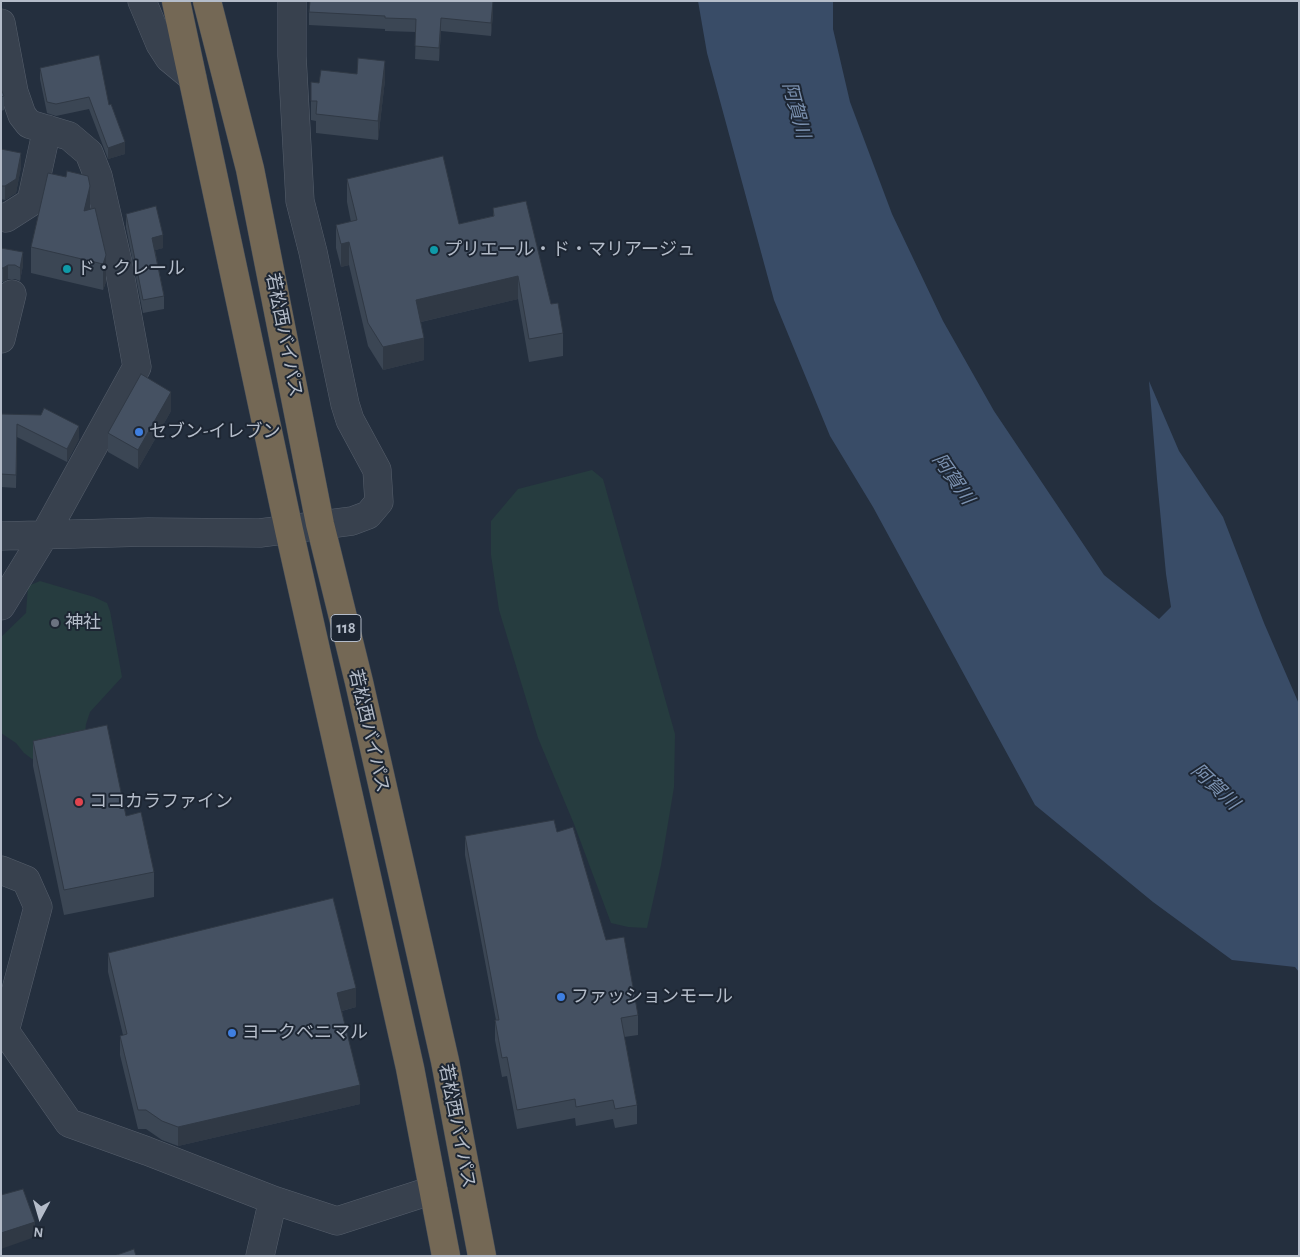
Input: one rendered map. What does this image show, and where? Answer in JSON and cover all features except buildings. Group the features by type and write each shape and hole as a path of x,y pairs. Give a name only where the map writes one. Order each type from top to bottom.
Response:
{"highway":[{"name":"若松西バイパス","path":"176,1 289,530 410,1068 446,1256"},
{"name":"若松西バイパス","path":"213,4 250,169 320,524 359,682 445,1061 482,1256"}],"street":[{"path":"142,1 160,44 169,58 192,77"},
{"path":"1,536 148,532 260,533 352,521 368,515 379,502 377,470 350,420 345,404 313,252 300,201 292,56 292,1"},
{"path":"1,22 14,92 22,115 29,124 69,136 89,153 98,176 118,263 138,368 45,534 1,606"},
{"path":"1,217 6,218 31,202 46,129"},
{"path":"1,339 12,294"},
{"path":"1,870 26,880 38,907 5,1031 69,1123 273,1200 337,1221 433,1190"},
{"path":"260,1256 273,1200"}],"green space":[{"path":"592,470 603,479 675,734 674,787 661,865 647,928 628,927 611,923 574,824 538,738 499,610 491,555 491,521 518,489"},
{"path":"40,581 94,597 107,603 122,677 90,712 86,724 84,742 57,755 32,759 16,743 1,733 1,637 26,613 28,586"}],"water":[{"name":"阿賀川","path":"698,1 833,1 833,29 850,102 892,214 943,321 994,411 1104,575 1159,619 1171,607 1166,574 1149,381 1179,451 1223,517 1264,623 1299,704 1299,972 1295,967 1232,960 1153,902 1035,805 873,507 830,436 774,300 707,53"}],"place":[{"name":"プリエール・ド・マリアージュ","path":"434,250"},
{"name":"ド・クレール","path":"67,269"},
{"name":"セブン-イレブン","path":"139,432"},
{"name":"神社","path":"55,623"},
{"name":"ココカラファイン","path":"79,802"},
{"name":"ファッションモール","path":"561,997"},
{"name":"ヨークベニマル","path":"232,1033"}]}
